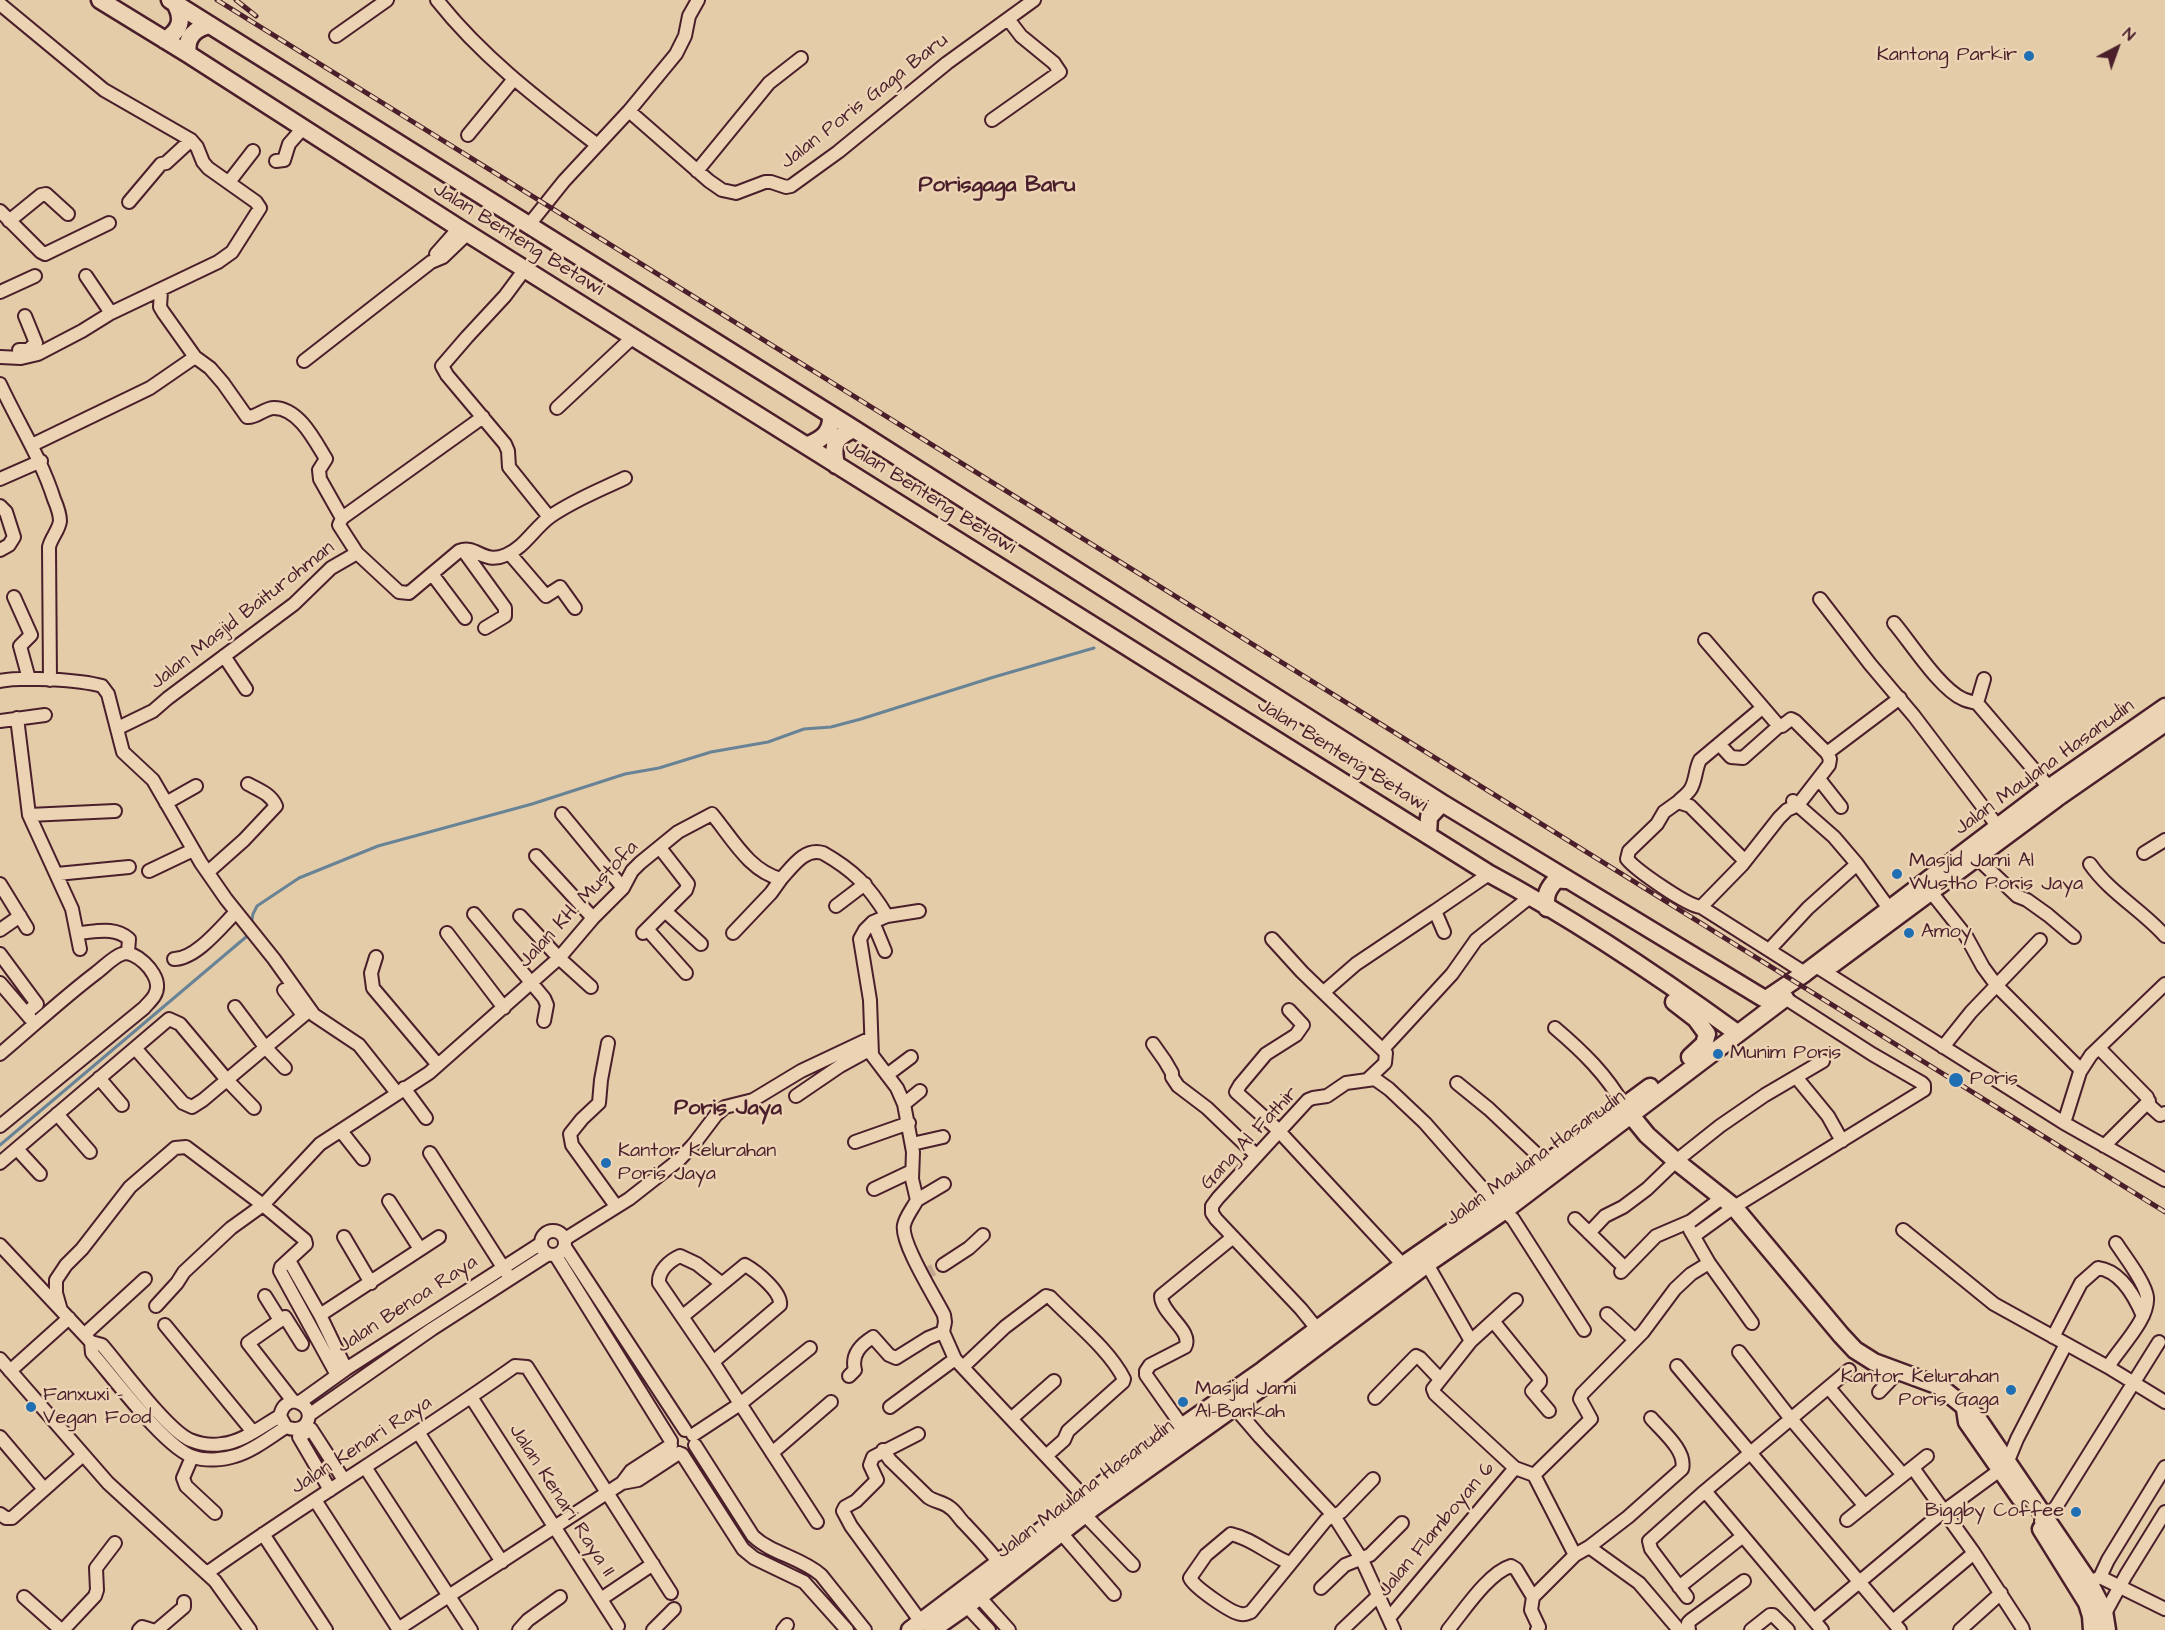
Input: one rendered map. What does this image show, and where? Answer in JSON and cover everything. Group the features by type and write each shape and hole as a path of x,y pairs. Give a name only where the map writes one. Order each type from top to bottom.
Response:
{"main road":[{"name":"Jalan Benteng Betawi","path":"100,0 169,37 303,128 463,231 811,444 1489,874 1627,958 1737,1033"},
{"name":"Jalan Benteng Betawi","path":"176,7 203,27 528,226 840,425 1565,880 1763,998 1781,995"},
{"path":"169,37 179,27 176,7"},
{"path":"188,49 203,27"},
{"path":"811,444 840,425"},
{"path":"835,460 835,444 840,425"},
{"name":"Jalan Maulana Hasanudin","path":"1384,1288 1397,1258 1493,1200 1627,1111 1737,1033 1781,995 1892,913 1996,825 2165,707"},
{"name":"Jalan Maulana Hasanudin","path":"2049,788 2165,723"},
{"path":"1428,834 1429,817 1442,803"},
{"name":"Jalan Maulana Hasanudin","path":"1892,913 1931,892 1977,858 1996,825"},
{"path":"1547,908 1545,899 1547,892 1557,879 1565,880"},
{"name":"Jalan Maulana Hasanudin","path":"968,1596 995,1558 1086,1503 1229,1401 1318,1330 1427,1264 1493,1200 1627,1111 1701,1048 1707,1039 1707,1034 1696,1019 1662,992 1627,958"},
{"path":"1732,981 1748,1003 1751,1022"},
{"path":"1627,1111 1647,1135 1676,1161 1729,1202 1841,1335 1864,1356 1898,1372 1939,1386 1976,1416 2004,1465 2042,1521 2089,1583 2090,1610 2099,1626"},
{"name":"Jalan Maulana Hasanudin","path":"918,1621 968,1596 1062,1534 1086,1503 1182,1426 1229,1401"}],"street":[{"path":"336,36 387,0"},
{"path":"437,0 460,29 514,78 596,144"},
{"path":"528,226 596,144 630,111 682,44 689,16 698,0"},
{"name":"Jalan Poris Gaga Baru","path":"630,111 697,171 722,190 736,193 765,182 791,186 838,152 946,63 1034,0"},
{"path":"0,4 104,90 191,140 197,147 203,162 260,206 256,216 229,255 161,297 111,313 90,327 38,354 21,358 0,357"},
{"path":"992,120 1060,72 1054,63 1021,36 1008,19"},
{"path":"697,171 769,83 801,58"},
{"path":"468,135 514,78"},
{"path":"276,160 283,161 289,144 303,128"},
{"path":"129,202 161,164 191,140"},
{"path":"229,182 253,151"},
{"path":"68,214 46,194 4,216 45,254 109,223"},
{"path":"304,361 430,262 443,257 463,231"},
{"path":"525,269 506,296 442,366 507,448 508,464 511,470 549,517"},
{"path":"0,292 35,276"},
{"path":"86,276 111,313"},
{"path":"161,297 195,357 223,383 248,417 252,418 274,408 298,418 307,428 326,459 319,470 320,479 342,518"},
{"path":"0,351 28,350 34,346 35,339 25,316"},
{"path":"556,408 633,337"},
{"path":"32,445 150,388 195,357"},
{"path":"1,387 15,417 41,461 60,519 49,547 50,680"},
{"path":"357,553 339,525 342,518 483,417"},
{"path":"0,479 41,461"},
{"path":"463,550 474,551 491,559 510,554 549,517 577,500 625,478"},
{"path":"0,506 6,512 14,537 9,545 0,549"},
{"path":"463,550 505,608 505,616 486,628"},
{"name":"Jalan Masjid Baiturohman","path":"118,728 153,711 294,604 331,568 357,553 399,592 405,594 412,591 447,559 463,550"},
{"path":"510,554 546,596 560,587 574,608"},
{"path":"432,573 465,618"},
{"path":"14,597 31,635 20,646 28,679"},
{"path":"1820,599 1996,825"},
{"path":"1894,623 1933,672 1953,692 1964,700 1977,703 2049,788"},
{"path":"1705,640 1779,726"},
{"path":"224,656 246,689"},
{"path":"0,681 10,678 102,686 108,694 120,742 126,756 149,775 193,850 307,1012"},
{"path":"1977,703 1984,679"},
{"path":"1827,753 1900,699"},
{"path":"1762,708 1700,760 1695,769 1690,790 1664,812 1657,824 1629,851 1626,859 1693,906 1701,907 1769,950 1814,970 2064,1123 2165,1180"},
{"path":"0,720 45,715"},
{"path":"17,718 29,815 72,909 80,949"},
{"path":"1701,907 1745,861 1779,818 1819,780 1829,765 1830,759 1795,720 1791,719 1779,726 1743,758 1731,757 1719,744"},
{"path":"1819,780 1841,807"},
{"path":"208,872 244,840 276,806 265,793 248,784"},
{"path":"166,803 196,786"},
{"path":"1678,802 1690,806 1745,861"},
{"path":"1795,803 1834,837 1857,864 1892,913"},
{"path":"29,815 115,811"},
{"path":"562,814 623,888"},
{"name":"Jalan KH. Mustofa","path":"156,1306 184,1272 214,1243 263,1205 320,1144 429,1073 531,985 623,888 632,871 678,832 712,814 760,871 769,877 781,879"},
{"path":"2144,852 2165,840"},
{"path":"660,848 688,884 686,890 644,931 687,973"},
{"path":"148,871 193,850"},
{"path":"733,933 771,894 781,879 811,850 823,853 850,870 873,893 886,916"},
{"path":"536,856 593,918"},
{"path":"1977,858 2017,896 2027,900 2048,915 2074,937"},
{"path":"1769,950 1808,908 1857,864"},
{"path":"2090,864 2105,883 2165,936"},
{"path":"57,874 129,867"},
{"path":"1324,991 1356,964 1489,874"},
{"path":"0,884 27,928"},
{"path":"836,906 865,884"},
{"path":"1931,892 1966,936 1983,967 1997,986 2081,1070"},
{"path":"1383,1049 1452,974 1471,946 1530,897"},
{"path":"665,910 700,944"},
{"path":"917,1200 912,1171 914,1152 904,1104 897,1088 874,1058 871,1044 870,1000 860,939 873,922 886,916 919,911"},
{"path":"1435,911 1444,932"},
{"path":"174,959 192,954 236,912"},
{"path":"474,914 545,1001 547,1005 544,1021"},
{"path":"0,930 20,916"},
{"path":"520,916 559,958 591,987"},
{"path":"873,922 885,951"},
{"path":"77,933 113,931 121,933 129,939 129,952"},
{"path":"447,933 504,1008"},
{"path":"1272,939 1302,972 1383,1049 1386,1055 1385,1063 1367,1080"},
{"path":"1943,1047 1971,1012 2040,940"},
{"path":"0,1054 121,954 129,952 135,954 154,975 157,983 153,999 0,1126"},
{"path":"0,954 37,1004 26,1013"},
{"path":"376,957 370,980 374,988 438,1065"},
{"path":"0,982 35,1024"},
{"path":"2064,1123 2081,1070 2099,1048 2165,984"},
{"path":"284,990 307,1012 359,1045 426,1118"},
{"path":"1575,1219 1623,1270 1656,1236 1729,1202 1842,1141 1923,1092 1924,1085 1828,1027 1781,995"},
{"path":"235,1007 265,1047 285,1068"},
{"path":"1289,1010 1304,1025 1296,1035 1266,1054 1236,1091 1280,1133 1397,1258"},
{"path":"135,1048 188,1106 195,1106 307,1012"},
{"path":"0,1163 165,1020 172,1019 180,1024 254,1108"},
{"path":"1555,1028 1608,1080 1627,1111"},
{"path":"609,1043 601,1080 599,1103 570,1134 572,1145 616,1206"},
{"path":"554,1248 629,1199 680,1159 725,1107 753,1100 801,1071 871,1044"},
{"path":"796,1096 871,1044"},
{"path":"1153,1044 1178,1086 1207,1108 1257,1155"},
{"path":"2099,1048 2131,1079 2158,1114 2165,1113"},
{"path":"887,1075 911,1057"},
{"path":"1589,1233 1605,1216 1623,1207 1647,1189 1676,1161 1720,1126 1764,1095 1823,1061"},
{"path":"1796,1077 1828,1116 1842,1141"},
{"path":"99,1078 122,1105"},
{"path":"1367,1080 1375,1079 1389,1089 1425,1123 1493,1200 1513,1218 1584,1330"},
{"name":"Gang Al Fathir","path":"1318,1330 1301,1309 1216,1220 1212,1213 1212,1206 1311,1098 1327,1096 1346,1083 1367,1080"},
{"path":"1457,1083 1489,1109 1546,1163"},
{"path":"904,1104 920,1091"},
{"path":"2104,1146 2148,1101"},
{"path":"57,1114 90,1152"},
{"path":"855,1142 909,1123"},
{"path":"341,1131 363,1159"},
{"path":"912,1144 943,1137"},
{"path":"60,1307 56,1293 56,1280 62,1270 82,1249 130,1187 175,1148 186,1147 305,1240 306,1244 281,1267 280,1271 341,1372"},
{"path":"17,1149 40,1174"},
{"path":"430,1153 510,1278"},
{"path":"874,1189 912,1171"},
{"path":"944,1184 917,1200 906,1218 904,1232 908,1247 944,1315 943,1332 959,1363 1066,1479 1133,1565"},
{"path":"389,1201 420,1249"},
{"path":"1694,1236 1729,1202"},
{"path":"1687,1223 1709,1263 1752,1323"},
{"path":"1903,1230 1994,1304 2108,1367 2165,1402"},
{"path":"943,1265 969,1248 983,1235"},
{"path":"320,1315 439,1236"},
{"path":"344,1237 371,1282"},
{"path":"1182,1426 1146,1375 1147,1366 1187,1344 1185,1334 1165,1309 1161,1296 1232,1238"},
{"path":"2108,1367 2143,1316 2146,1297 2143,1287 2116,1243"},
{"path":"0,1245 88,1338 102,1345 172,1427 189,1440 205,1445 224,1444 283,1422"},
{"path":"554,1248 691,1437 753,1536 763,1545 812,1568 821,1575 860,1628"},
{"path":"554,1248 676,1448 744,1549 754,1558 804,1582 847,1630"},
{"name":"Jalan Benoa Raya","path":"309,1415 502,1267 554,1248"},
{"name":"Jalan Benoa Raya","path":"297,1401 341,1372 510,1278 554,1248"},
{"path":"721,1283 687,1258 680,1256 663,1269 658,1279 817,1522"},
{"path":"1534,1475 1590,1421 1590,1416 1580,1397 1650,1324 1675,1289 1691,1274 1709,1263"},
{"path":"291,1264 320,1315 341,1372"},
{"path":"1427,1264 1471,1341"},
{"path":"682,1316 744,1265 756,1272 779,1295 780,1305 713,1362"},
{"path":"2054,1337 2081,1283 2098,1268 2106,1269 2119,1279 2136,1299 2143,1316"},
{"path":"88,1338 145,1279"},
{"path":"265,1296 280,1320"},
{"path":"890,1407 959,1363 1046,1296 1050,1297 1092,1339 1124,1379 1068,1431 1064,1440 1046,1456"},
{"path":"1516,1300 1471,1341 1439,1378 1433,1389 1435,1394 1515,1468 1534,1475 1575,1555"},
{"path":"1606,1314 1635,1340"},
{"path":"283,1422 295,1430 300,1429 308,1421 307,1407 297,1401 248,1343 284,1317 287,1318 302,1344"},
{"path":"10,1371 69,1318"},
{"path":"1493,1321 1540,1379 1532,1390 1549,1411"},
{"path":"165,1325 253,1432"},
{"path":"849,1376 855,1370 853,1357 873,1337 889,1355 896,1358 927,1338 943,1332"},
{"path":"88,1338 92,1353 162,1434 192,1457 223,1458 247,1452 283,1422"},
{"path":"2042,1521 2067,1490 2159,1342"},
{"path":"1814,1620 1944,1511 2004,1465 2066,1344"},
{"path":"691,1437 740,1404 810,1348"},
{"path":"1739,1352 1791,1419 1865,1506"},
{"path":"1375,1398 1416,1356 1439,1378"},
{"path":"0,1359 108,1483 215,1581 250,1630"},
{"name":"Jalan Kenari Raya","path":"207,1573 515,1366 527,1367 607,1492"},
{"path":"1677,1366 1896,1626 1974,1553"},
{"path":"1743,1536 1683,1592 1651,1549 1649,1541 1849,1370"},
{"path":"1879,1392 1898,1372"},
{"path":"1012,1418 1054,1381"},
{"path":"1829,1388 1944,1511 2001,1593 2023,1630"},
{"name":"Jalan Kenari Raya II","path":"471,1397 618,1626"},
{"path":"283,1422 282,1409 286,1403 297,1401"},
{"path":"1229,1401 1334,1516 1362,1560 1394,1630"},
{"path":"772,1453 831,1402"},
{"path":"1542,1629 1531,1610 1533,1597 1575,1555 1589,1548 1682,1469 1684,1463 1682,1454 1651,1418"},
{"path":"330,1490 299,1437 311,1429 344,1480"},
{"path":"418,1432 502,1562"},
{"path":"315,1500 399,1630 607,1492 622,1483 638,1480 676,1448 676,1432 691,1437"},
{"path":"918,1434 873,1457 870,1463 877,1480 843,1511 851,1526 918,1621"},
{"path":"0,1437 44,1490"},
{"path":"676,1448 690,1452 691,1437"},
{"path":"884,1450 890,1460 928,1497 935,1502 949,1506 995,1558"},
{"path":"0,1514 6,1518 12,1518 83,1455"},
{"path":"1847,1520 1927,1456"},
{"path":"192,1457 183,1478 186,1486 214,1513"},
{"path":"365,1467 471,1630"},
{"path":"2089,1583 2108,1560 2165,1467"},
{"name":"Jalan Flamboyan 6","path":"1389,1618 1515,1468"},
{"path":"1290,1563 1231,1534 1206,1555 1190,1578 1199,1588 1233,1611 1242,1615 1251,1612 1326,1520 1341,1512 1373,1479"},
{"path":"1705,1491 1822,1630"},
{"path":"607,1492 671,1593"},
{"path":"2099,1626 2120,1586 2165,1512"},
{"path":"1321,1588 1345,1565 1370,1555 1402,1523"},
{"path":"263,1534 326,1630"},
{"path":"1062,1534 1114,1594"},
{"path":"24,1597 62,1630 95,1596 96,1568 115,1543"},
{"path":"1589,1548 1639,1583 1679,1630"},
{"path":"601,1599 653,1564"},
{"path":"1448,1630 1487,1583 1506,1567 1511,1566 1516,1569 1533,1597"},
{"path":"1689,1630 1688,1623 1691,1620 1744,1581"},
{"path":"2089,1583 2120,1586 2165,1609"},
{"path":"1960,1630 2001,1593"},
{"path":"1342,1630 1379,1595"},
{"path":"968,1596 989,1630"},
{"path":"968,1596 1009,1630"},
{"path":"519,1630 528,1620 560,1597"},
{"path":"139,1630 142,1627 154,1630 184,1607 184,1602"},
{"path":"653,1630 674,1609"},
{"path":"1751,1630 1770,1615 1773,1615 1788,1630"}],"waterway":[{"path":"251,925 257,906 299,878 378,846 532,804 625,774 659,768 711,752 768,742 804,729 831,727 861,719 1094,648"},
{"path":"0,1145 246,937 248,931"}],"tunnel":[{"path":"923,1275 943,1265"}],"railway":[{"path":"217,0 2165,1212"},
{"path":"236,0 256,16"}],"place":[{"name":"Kantong Parkir","path":"2029,56"},
{"name":"Masjid Jami Al Wustho Poris Jaya","path":"1897,874"},
{"name":"Amoy","path":"1909,933"},
{"name":"Munim Poris","path":"1718,1054"},
{"name":"Poris","path":"1956,1080"},
{"name":"Kantor Kelurahan Poris Jaya","path":"606,1163"},
{"name":"Kantor Kelurahan Poris Gaga","path":"2011,1390"},
{"name":"Masjid Jami Al-Barkah","path":"1183,1402"},
{"name":"Fanxuxi - Vegan Food","path":"31,1407"},
{"name":"Biggby Coffee","path":"2076,1512"}],"district":[{"name":"Porisgaga Baru","path":"997,186"},
{"name":"Poris Jaya","path":"728,1109"}]}
